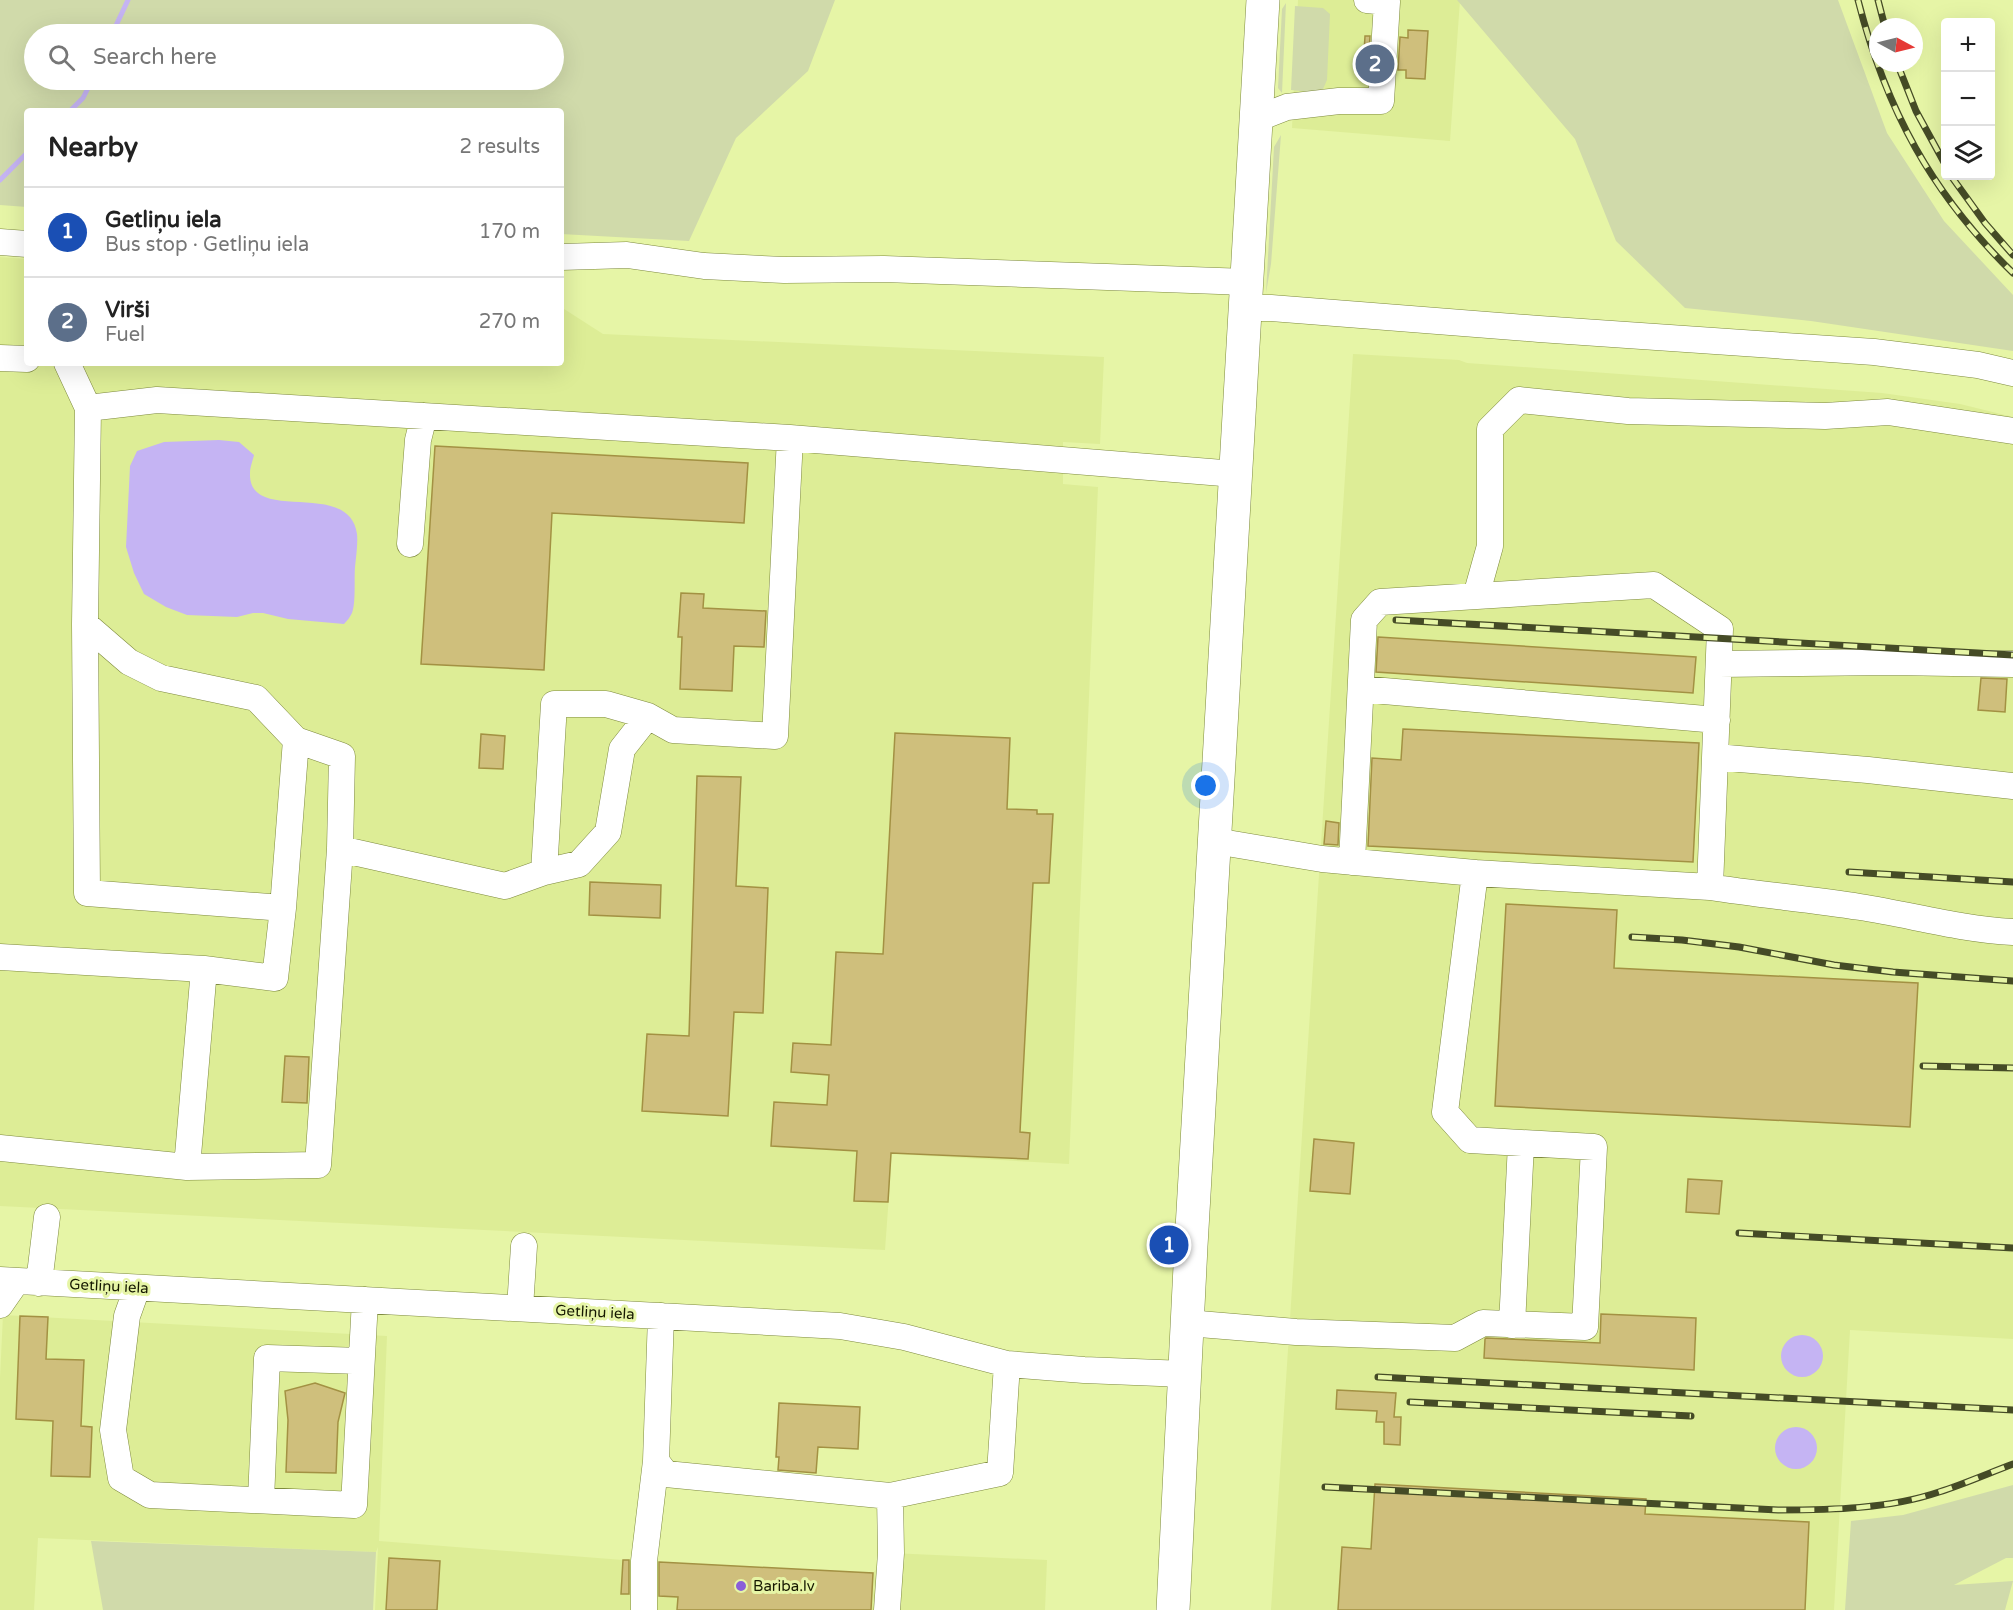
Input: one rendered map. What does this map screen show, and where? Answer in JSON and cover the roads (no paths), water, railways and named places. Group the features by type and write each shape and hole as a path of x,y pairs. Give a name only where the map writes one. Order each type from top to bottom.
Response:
{"main road":[{"path":"1173,1610 1234,474 1263,0"}],"street":[{"path":"1256,119 1287,107 1381,101 1387,2 1367,0"},
{"path":"0,242 24,244"},
{"path":"564,257 627,255 704,266 772,269 884,268 1246,295 1271,308 1539,330 1875,352 1978,365 2013,373"},
{"path":"0,358 24,359"},
{"path":"67,366 88,408 87,892 283,908"},
{"path":"88,408 157,400 790,438 1234,474"},
{"path":"1476,596 1490,546 1490,429 1519,400 1628,411 1825,416 1888,412 2013,431"},
{"path":"410,544 418,440 424,416"},
{"path":"544,872 554,704 606,704 648,716 673,730 775,736 790,438"},
{"path":"1352,862 1365,620 1380,602 1654,585 1720,629 1710,887"},
{"path":"0,1148 187,1167 318,1165 340,849 342,756 296,740 256,698 161,678 129,662 86,624"},
{"path":"1719,664 1892,662 2013,664"},
{"path":"1361,689 1717,720"},
{"path":"340,849 505,886 544,872 579,864 608,831 622,749 648,716"},
{"path":"0,957 204,969 275,978 283,908 296,740"},
{"path":"1716,758 1868,770 2013,786"},
{"path":"1215,841 1286,854 1352,862 1475,873 1710,887 1860,907 1977,930 2013,932"},
{"path":"1187,1323 1296,1332 1455,1338 1483,1323 1585,1327 1594,1147 1470,1140 1445,1112 1475,873"},
{"path":"187,1167 204,969"},
{"path":"1512,1325 1521,1144"},
{"path":"0,1305 18,1282 47,1217"},
{"path":"520,1308 524,1246"},
{"name":"Getliņu iela","path":"18,1282 840,1326 904,1337 1007,1364 1185,1374"},
{"path":"137,1288 127,1316 113,1430 121,1478 150,1495 354,1505 365,1300"},
{"path":"644,1610 644,1561 656,1461 661,1316"},
{"path":"261,1500 267,1358 361,1361"},
{"path":"656,1461 666,1473 890,1496 1000,1473 1007,1364"},
{"path":"887,1610 891,1553 890,1496"}],"waterway":[{"path":"117,24 128,0"},
{"path":"73,108 87,90"},
{"path":"0,180 24,156"}],"railway":[{"path":"1858,0 1883,78 1916,148 1936,181 1959,212 1984,243 2013,273"},
{"path":"1878,0 1883,18"},
{"path":"1901,72 1916,111 1941,157"},
{"path":"1954,180 1985,223 2013,255"},
{"path":"1396,620 2013,655"},
{"path":"1849,872 2013,882"},
{"path":"1632,937 1739,947 1834,965 1893,972 2013,981"},
{"path":"1923,1066 2013,1068"},
{"path":"1739,1233 2013,1248"},
{"path":"1378,1377 2013,1410"},
{"path":"1410,1402 1691,1416"},
{"path":"1325,1487 1778,1510 1818,1510 1880,1505 1920,1498 2013,1464"}],"place":[{"name":"Virši","path":"1375,64"},
{"name":"Getliņu iela","path":"1169,1245"},
{"name":"Bariba.lv","path":"741,1586"}]}
